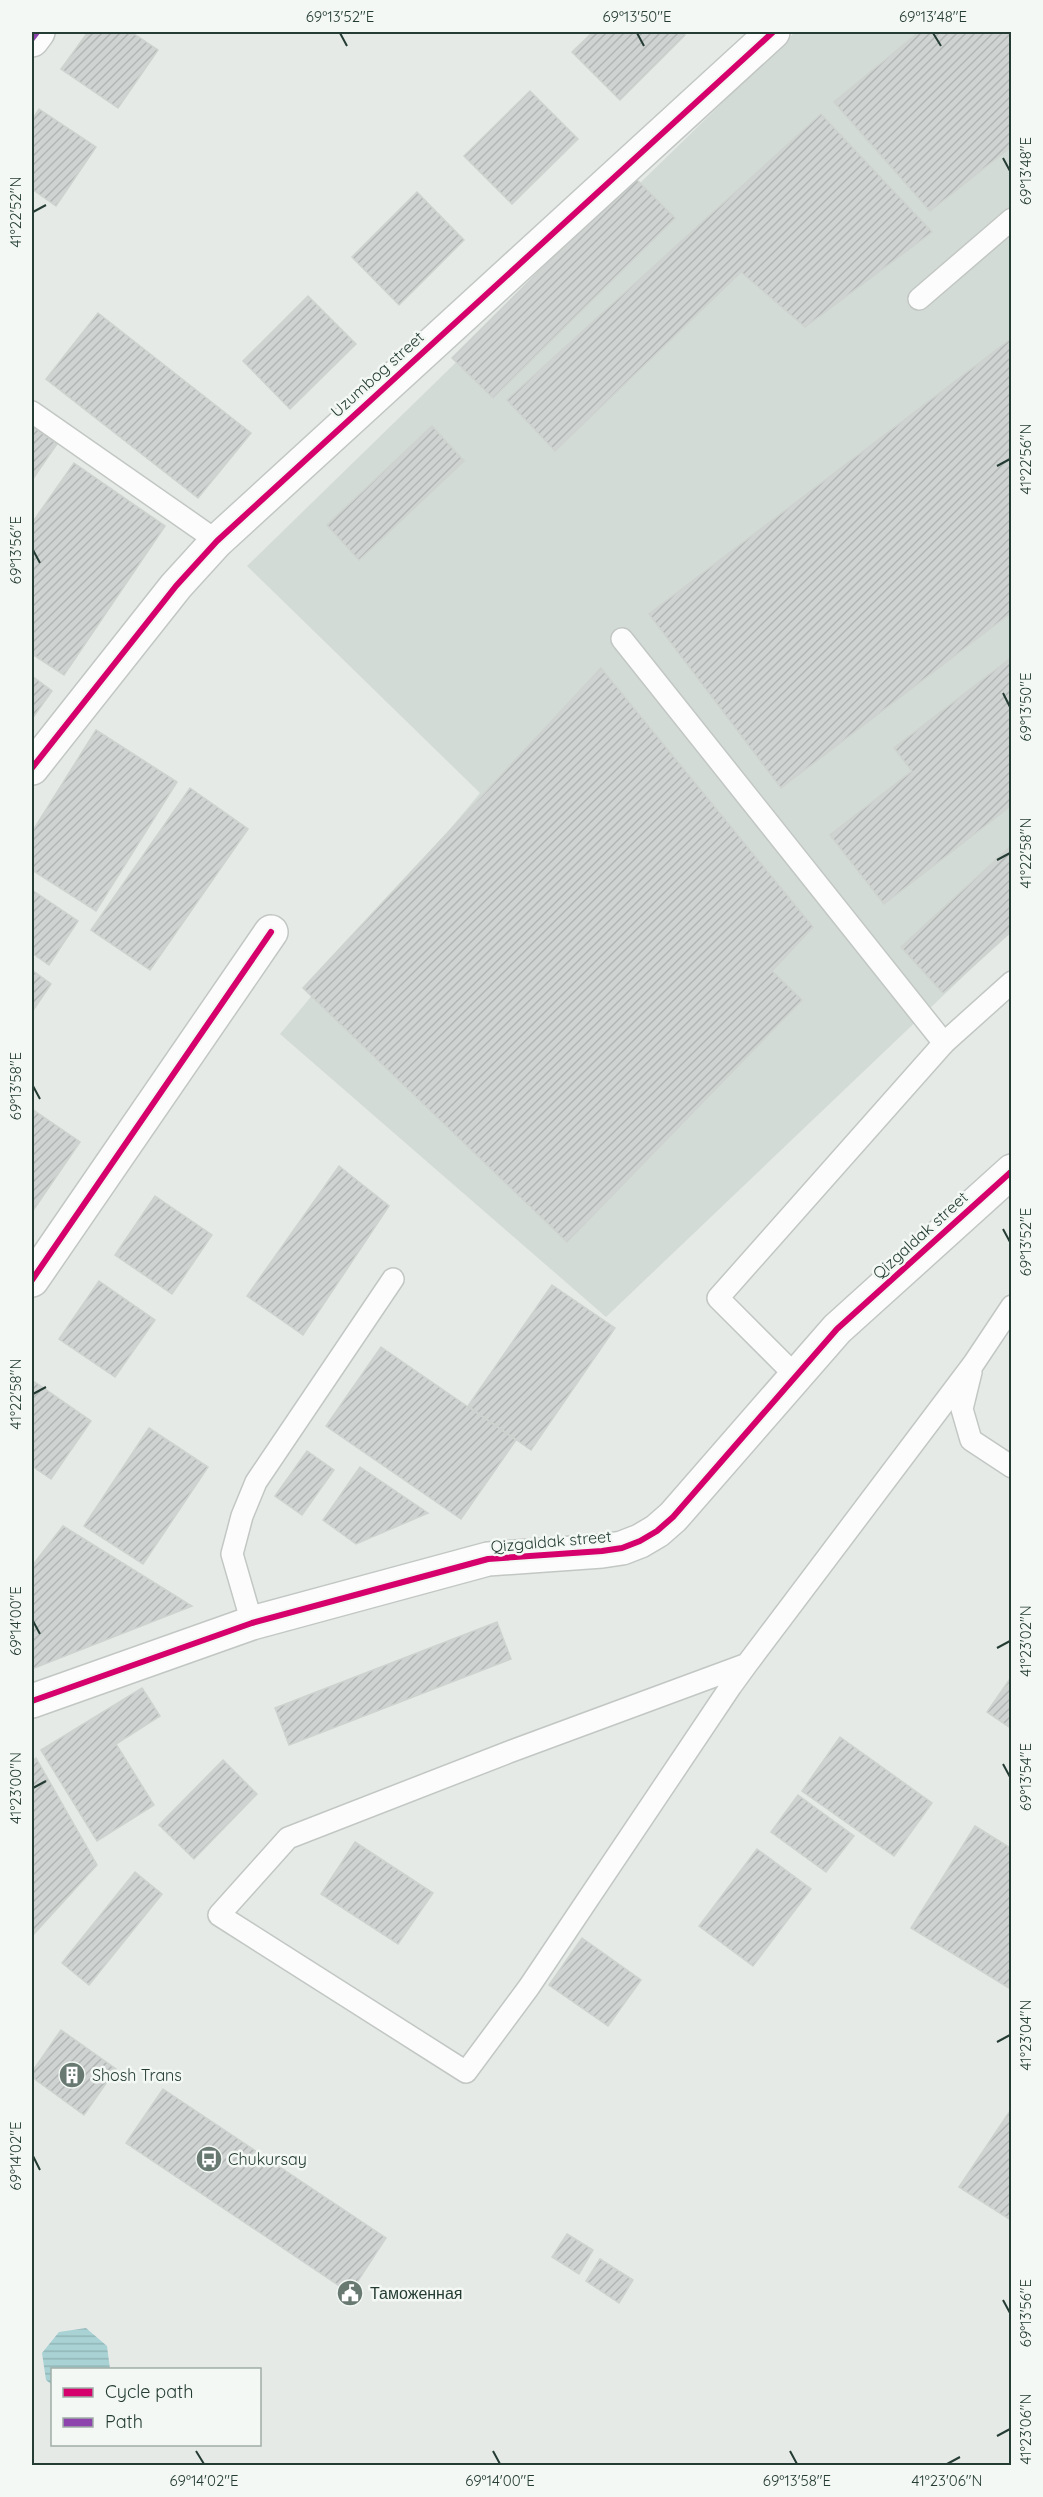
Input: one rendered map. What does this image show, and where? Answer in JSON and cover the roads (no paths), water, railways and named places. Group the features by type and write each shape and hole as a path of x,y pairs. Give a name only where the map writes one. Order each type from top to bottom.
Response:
{"street":[{"path":"32,40 38,32"},
{"name":"Uzumbog street","path":"32,768 176,586 217,541 773,32"},
{"path":"32,1280 271,932"},
{"name":"Qizgaldak street","path":"32,1701 252,1623 488,1559 602,1551 640,1541 657,1531 673,1517 837,1329 1011,1171"}],"lane":[{"path":"919,299 1011,219"},
{"path":"32,412 217,541"},
{"path":"622,639 944,1043"},
{"path":"796,1376 718,1298 944,1043 1011,982"},
{"path":"252,1623 232,1554 242,1516 256,1482 393,1279"},
{"path":"747,1664 509,1752 288,1838 219,1915 466,2072 529,1987 747,1664 974,1363 1011,1306"},
{"path":"974,1363 962,1409 972,1440 1011,1467"}],"water":[{"path":"86,2328 107,2346 110,2368 51,2368 51,2384 46,2380 42,2353 59,2332"}],"place":[{"name":"Shosh Trans","path":"72,2075"},
{"name":"Chukursay","path":"209,2159"},
{"name":"Таможенная","path":"350,2293"}]}
